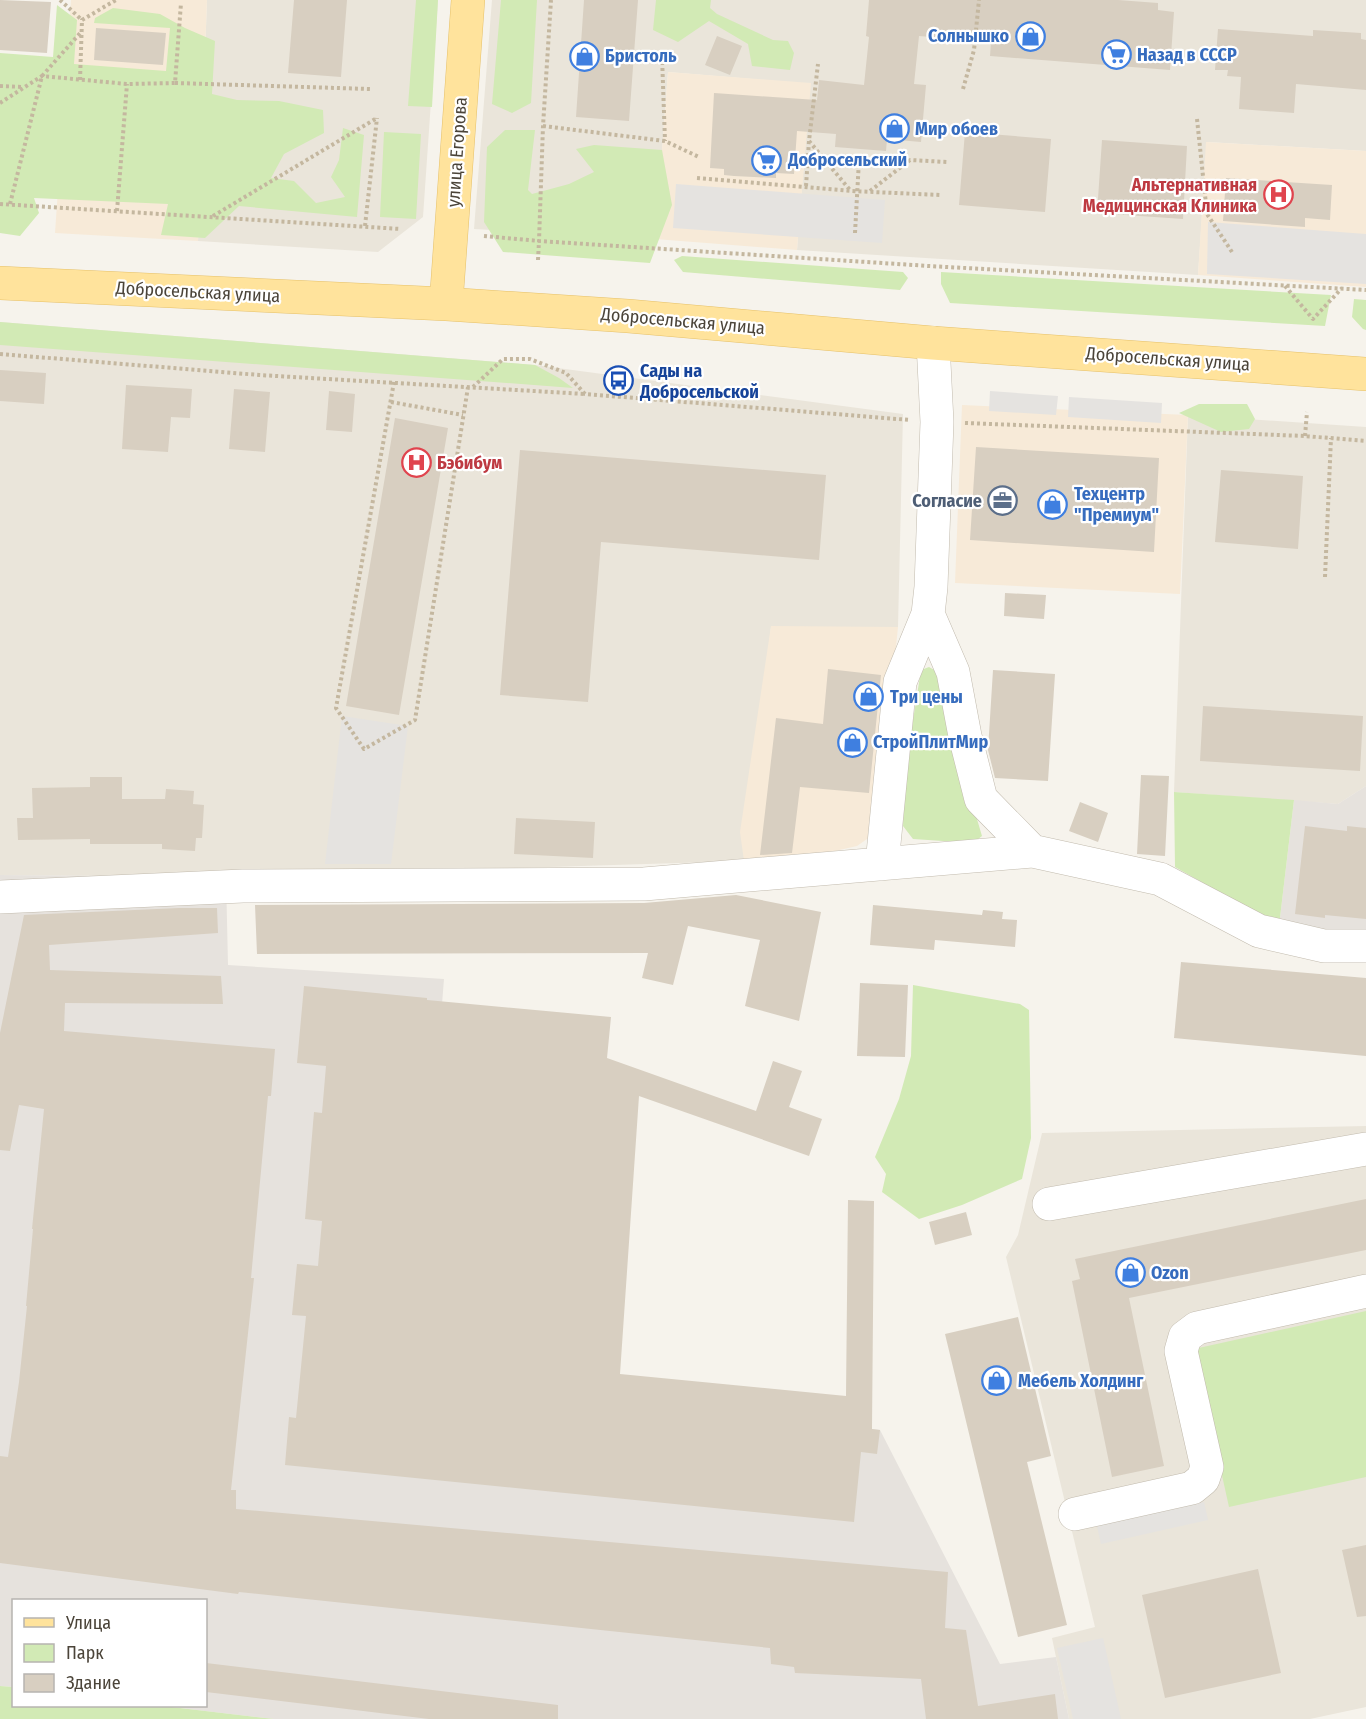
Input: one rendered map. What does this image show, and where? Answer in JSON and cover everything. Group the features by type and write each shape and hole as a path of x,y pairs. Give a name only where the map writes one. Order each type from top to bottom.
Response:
{"main road":[{"name":"улица Егорова","path":"446,304 468,0"},
{"name":"Добросельская улица","path":"0,283 446,304 658,318 933,343 1366,374"}],"street":[{"path":"882,864 900,682 928,614 937,422 933,343"},
{"path":"928,614 952,672 981,799 1032,851"},
{"path":"0,897 243,886 644,884 1032,851 1160,879 1258,931 1324,946 1366,946"},
{"path":"1049,1204 1366,1149"},
{"path":"1074,1514 1192,1488 1203,1479 1207,1467 1181,1351 1185,1337 1197,1328 1366,1291"}],"path":[{"path":"60,0 82,20 80,80"},
{"path":"82,20 117,0"},
{"path":"538,260 551,0"},
{"path":"963,89 974,50 979,0"},
{"path":"175,83 181,3"},
{"path":"0,103 42,76 82,31"},
{"path":"662,56 665,141"},
{"path":"806,186 818,64"},
{"path":"42,76 127,84 175,83 370,89"},
{"path":"10,204 42,76"},
{"path":"117,211 127,84"},
{"path":"0,86 24,87"},
{"path":"212,217 377,118 365,226"},
{"path":"1197,119 1207,214 1232,252"},
{"path":"543,126 665,141 699,156"},
{"path":"809,141 851,191"},
{"path":"855,232 859,160"},
{"path":"870,191 910,160 947,162"},
{"path":"697,178 851,191 940,195"},
{"path":"0,204 401,229"},
{"path":"484,236 929,266 1366,290"},
{"path":"1284,285 1313,319 1342,288"},
{"path":"0,354 259,375 585,394"},
{"path":"394,382 336,708 364,749 415,720 463,415 470,387 503,359 530,359"},
{"path":"390,402 463,415"},
{"path":"1307,412 1305,435 1366,441"},
{"path":"1325,577 1331,438"}],"shaded area":[{"path":"71,0 207,0 198,241 55,233"},
{"path":"207,0 438,0 423,217 378,252 198,241"},
{"path":"492,0 1366,0 1366,151 1207,142 1198,275 797,250 810,84 668,72 655,239 474,229"},
{"path":"668,72 811,83 797,250 655,239"},
{"path":"1206,142 1366,151 1366,287 1198,275"},
{"path":"676,184 885,200 882,243 673,228"},
{"path":"1208,222 1366,234 1366,284 1207,274"},
{"path":"0,322 535,365 903,414 898,627 771,627 744,861 226,877 0,875"},
{"path":"990,391 1058,396 1056,415 989,411"},
{"path":"1069,397 1162,403 1161,423 1068,417"},
{"path":"962,405 1188,415 1180,594 955,583"},
{"path":"1188,415 1366,427 1366,786 1338,804 1174,792"},
{"path":"771,626 898,627 877,832 857,846 791,861 744,861 740,832"},
{"path":"342,716 408,726 391,864 325,864"},
{"path":"1366,786 1366,938 1279,926 1294,800 1338,804"},
{"path":"0,875 226,877 228,965 444,979 434,1105 587,1396 880,1430 1000,1664 1056,1657 1069,1719 274,1719 172,1707 207,1707 207,1599 12,1599 12,1687 0,1686"},
{"path":"1366,1126 1366,1707 1310,1719 1069,1719 1052,1638 1095,1627 1006,1257 1018,1235 1042,1133"},
{"path":"1204,1502 1208,1520 1101,1544 1097,1526"},
{"path":"1103,1638 1121,1719 1073,1719 1057,1648"}],"green space":[{"path":"416,0 438,0 432,107 408,106"},
{"path":"501,0 537,0 531,103 512,113 492,104"},
{"path":"656,0 711,0 710,8 717,14 773,40 788,41 794,53 790,70 752,66 748,44 709,21 678,42 653,30"},
{"path":"57,5 77,20 74,64 166,71 170,28 94,23 95,18 113,8 160,14 215,41 212,94 237,100 279,101 323,110 324,133 284,154 271,178 294,181 316,203 345,197 331,177 339,160 343,128 364,135 357,217 239,206 205,238 161,235 168,204 34,198 39,213 20,236 0,233 0,53 53,57"},
{"path":"505,130 535,130 528,190 532,194 569,184 594,172 576,149 594,145 662,150 672,205 650,263 503,252 484,222 487,147"},
{"path":"384,132 421,134 416,219 380,217"},
{"path":"682,256 903,272 908,278 900,290 683,272 674,260"},
{"path":"941,272 1331,295 1325,326 950,303 941,284"},
{"path":"1354,299 1366,300 1366,330 1352,317"},
{"path":"0,322 535,365 573,388 0,345"},
{"path":"1199,404 1247,404 1255,419 1249,429 1221,432 1179,413"},
{"path":"929,667 938,672 960,762 982,836 973,843 913,839 903,826 905,770 921,670"},
{"path":"1174,792 1294,800 1279,926 1175,867"},
{"path":"913,985 1020,1004 1029,1010 1031,1138 1022,1179 962,1205 919,1219 882,1192 886,1174 875,1157 899,1099 911,1056"},
{"path":"1366,1311 1366,1477 1229,1507 1194,1349"},
{"path":"0,1686 12,1687 12,1707 172,1707 274,1719 0,1719"}],"building":[{"path":"0,0 51,2 47,53 0,50"},
{"path":"294,0 347,0 341,77 288,73"},
{"path":"584,0 638,0 629,121 576,117"},
{"path":"869,0 1118,0 1158,3 1158,10 1174,12 1170,70 990,56 991,42 919,36 914,84 926,85 921,142 887,139 886,151 835,147 836,134 797,131 794,174 776,173 776,178 734,176 724,175 724,169 710,168 714,93 817,100 819,80 864,85 869,37 866,36"},
{"path":"96,28 166,33 163,65 94,60"},
{"path":"1218,29 1313,36 1313,30 1361,33 1361,39 1366,40 1366,90 1296,84 1294,113 1239,109 1241,77 1227,76 1228,70 1215,70"},
{"path":"717,36 742,46 730,75 705,65"},
{"path":"965,132 1051,139 1045,212 959,205"},
{"path":"1102,140 1187,146 1183,219 1097,213"},
{"name":"Альтернативная Mедицинская Kлиника","path":"1226,178 1332,185 1330,220 1305,218 1305,227 1223,221"},
{"path":"0,370 46,373 44,404 0,401"},
{"path":"126,385 192,389 190,418 171,417 168,452 122,449"},
{"path":"234,389 270,392 265,452 229,449"},
{"path":"329,391 355,394 352,432 326,430"},
{"path":"395,418 448,428 399,715 346,706"},
{"path":"976,447 1159,458 1154,552 970,540"},
{"path":"520,450 826,475 819,560 601,542 588,702 500,695"},
{"path":"1221,470 1303,476 1298,549 1215,542"},
{"path":"1005,593 1046,595 1044,619 1004,616"},
{"path":"828,669 881,675 869,793 800,787 792,853 760,855 776,718 823,724"},
{"path":"993,670 1055,674 1048,781 995,778 988,750"},
{"path":"1203,706 1363,716 1360,771 1200,761"},
{"path":"1141,775 1169,776 1165,856 1137,854"},
{"path":"90,777 122,777 122,799 165,799 166,789 194,791 193,804 204,805 202,838 196,838 195,851 162,849 162,844 90,844 90,839 18,840 17,818 33,818 32,788 90,787"},
{"path":"1080,802 1108,813 1098,842 1069,831"},
{"path":"516,818 595,822 593,858 514,854"},
{"path":"1305,826 1347,831 1347,826 1366,828 1366,919 1325,915 1325,918 1295,914"},
{"path":"736,895 821,912 799,1021 745,1006 760,940 688,926 673,985 642,978 648,953 257,954 255,905 644,903"},
{"path":"873,905 982,915 983,910 1003,912 1002,919 1017,920 1015,947 935,940 934,950 870,945"},
{"path":"217,908 218,933 49,945 50,970 221,976 223,1004 65,1003 64,1031 275,1049 271,1096 268,1096 251,1278 254,1278 231,1490 236,1490 236,1509 948,1572 945,1628 966,1630 978,1706 1055,1694 1058,1719 926,1719 921,1679 795,1673 794,1667 771,1664 770,1648 239,1592 238,1594 0,1563 0,1456 8,1457 19,1382 44,1109 19,1105 10,1151 0,1150 0,1033 24,915"},
{"path":"1181,962 1366,978 1366,1056 1174,1038"},
{"path":"860,983 908,985 905,1057 857,1056"},
{"path":"304,986 611,1017 607,1058 756,1111 773,1061 802,1071 789,1107 822,1119 809,1156 639,1096 620,1374 846,1396 848,1200 874,1201 872,1429 880,1430 877,1454 861,1452 854,1522 285,1465 289,1417 296,1418 306,1316 292,1315 297,1264 318,1266 322,1221 305,1219 314,1112 322,1113 326,1066 297,1063"},
{"path":"1366,1199 1366,1250 1129,1298 1164,1466 1112,1477 1072,1281 1080,1279 1075,1259"},
{"path":"966,1212 972,1235 935,1245 929,1222"},
{"path":"1018,1317 1051,1456 1027,1462 1067,1625 1018,1637 945,1334"},
{"path":"1366,1545 1366,1616 1357,1617 1342,1550"},
{"path":"1258,1569 1281,1673 1165,1698 1142,1595"},
{"path":"207,1663 558,1705 558,1719 429,1719 207,1692"}],"place":[{"name":"Солнышко","path":"1030,36"},
{"name":"Назад в СССР","path":"1116,55"},
{"name":"Бристоль","path":"584,56"},
{"name":"Мир обоев","path":"894,129"},
{"name":"Добросельский","path":"767,160"},
{"name":"Альтернативная Mедицинская Kлиника","path":"1278,195"},
{"name":"Сады на Добросельской","path":"619,381"},
{"name":"Бэбибум","path":"416,463"},
{"name":"Согласие","path":"1003,501"},
{"name":"Техцентр \"Премиум\"","path":"1053,504"},
{"name":"Три цены","path":"869,697"},
{"name":"СтройПлитМир","path":"852,742"},
{"name":"Ozon","path":"1130,1273"},
{"name":"Мебель Холдинг","path":"997,1381"}]}
